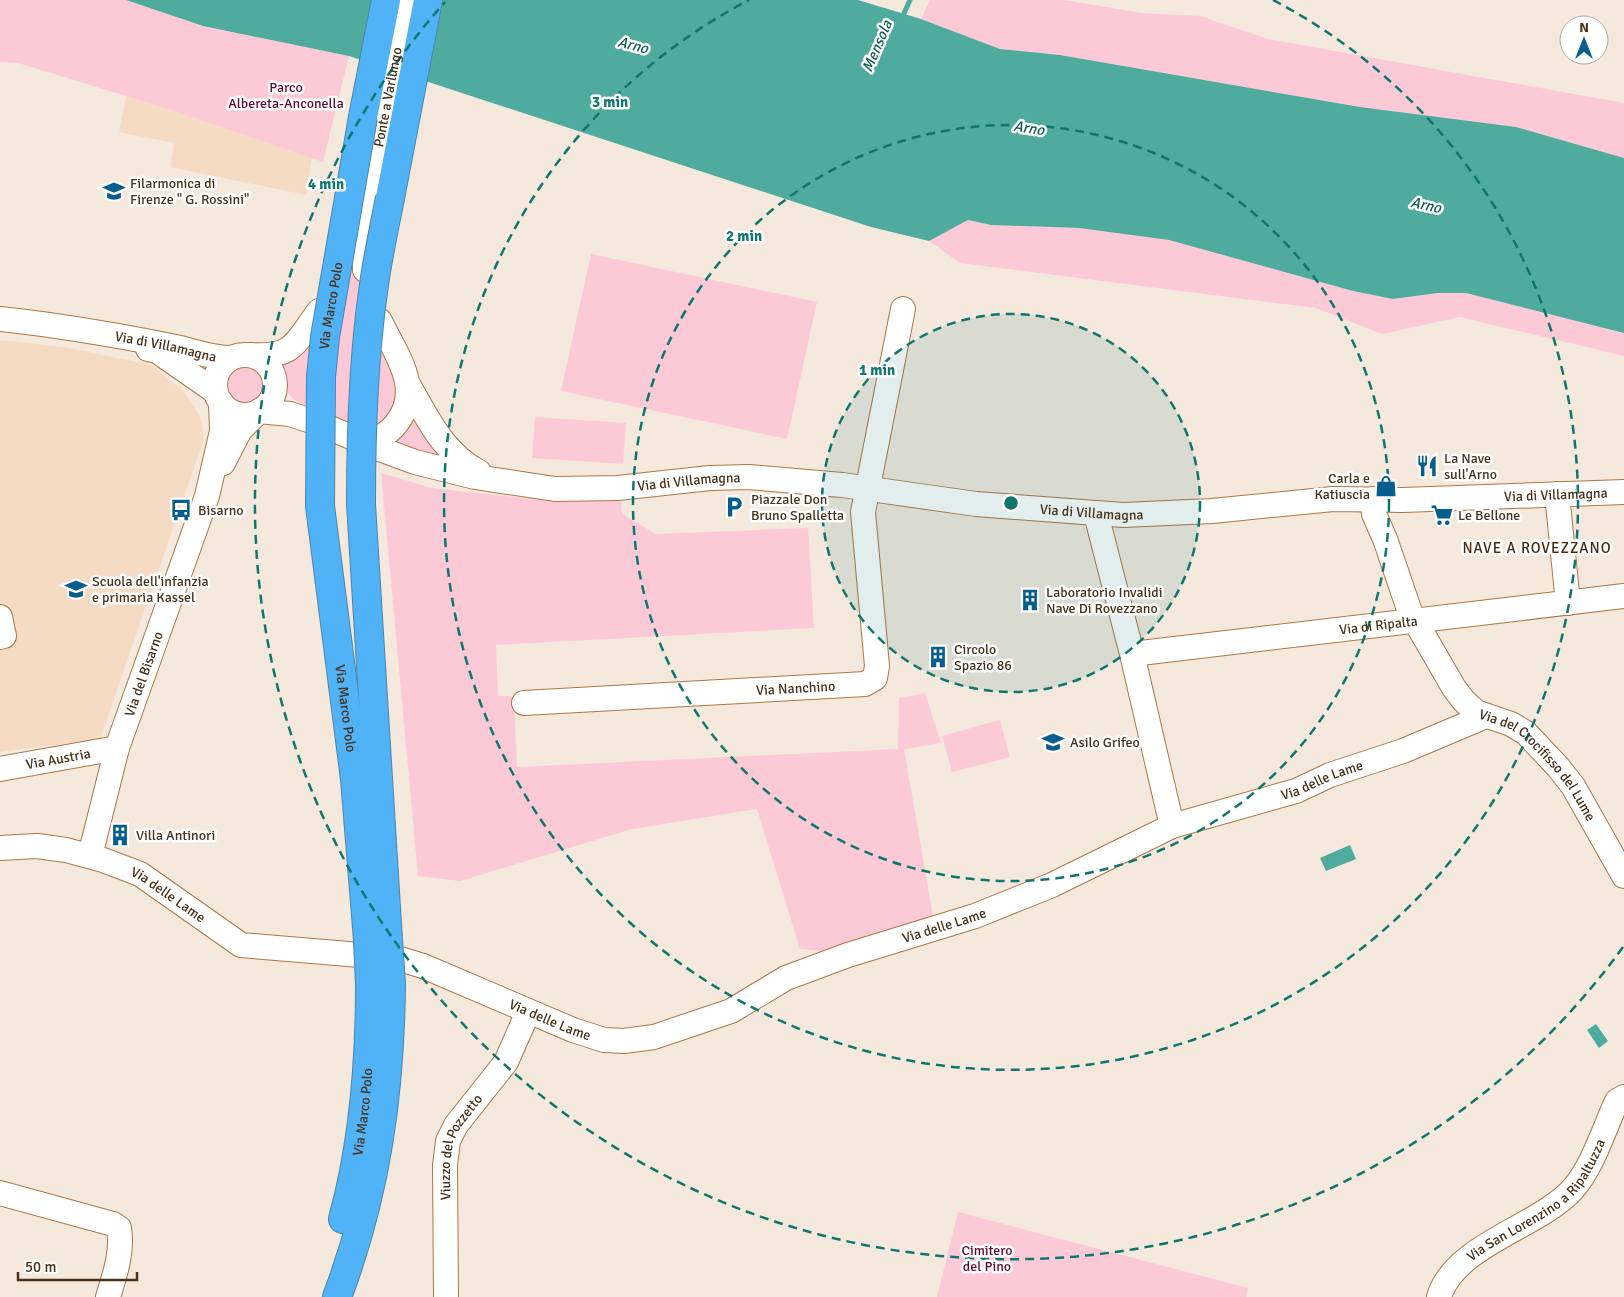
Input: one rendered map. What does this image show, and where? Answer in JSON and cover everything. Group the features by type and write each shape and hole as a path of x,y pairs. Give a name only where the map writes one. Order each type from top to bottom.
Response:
{"highway":[{"name":"Via Marco Polo","path":"337,1297 358,1238 378,1153 389,1061 379,960 320,506 322,377 325,337 363,118 386,0"},
{"name":"Via Marco Polo","path":"318,1297 350,1195 360,1136 379,960 361,504 361,440 366,348 376,276 428,0"}],"street":[{"name":"Ponte a Varlungo","path":"355,268 406,0"},
{"path":"868,488 903,309"},
{"path":"241,356 271,356 287,351 319,311"},
{"name":"Via di Villamagna","path":"0,319 172,346 208,356 241,356 268,365 276,382 292,403 341,432"},
{"path":"341,432 388,433 400,420 406,406 409,386 380,321"},
{"name":"Via di Villamagna","path":"99,334 157,351 218,397 226,409 240,415 259,411 290,414 341,432 414,462 531,487 555,489 609,488 749,476 868,488 956,502 1096,514 1152,515 1333,499 1403,500 1624,492"},
{"name":"Via di Villamagna","path":"218,397 218,372 241,356"},
{"path":"259,411 271,402 276,382"},
{"name":"Via di Villamagna","path":"409,386 438,437 459,460 484,475 531,487"},
{"name":"Via del Bisarno","path":"90,856 117,748 206,496 222,431 218,397"},
{"name":"Via del Bisarno","path":"206,496 240,430 259,411"},
{"name":"Via Nanchino","path":"524,703 871,682 878,672 863,512 868,488"},
{"path":"1557,494 1568,603"},
{"name":"Via del Crocifisso del Lume","path":"1373,499 1374,514 1415,621 1460,697 1473,709 1486,716 1518,728 1558,767 1573,786 1624,876"},
{"path":"1096,514 1132,654 1172,826"},
{"name":"Via di Ripalta","path":"1132,654 1624,596"},
{"path":"0,618 4,636 0,637"},
{"name":"Via delle Lame","path":"0,848 37,846 90,856 147,878 241,945 423,966 528,1012 604,1040 624,1041 654,1037 730,1011 795,975 848,955 975,916 1094,866 1172,826 1296,791 1330,775 1403,752 1486,716"},
{"name":"Via Austria","path":"0,769 117,748"},
{"name":"Viuzzo del Pozzetto","path":"446,1297 445,1165 448,1141 456,1125 506,1062 528,1012"},
{"name":"Via San Lorenzino a Ripaltuzza","path":"1439,1297 1443,1284 1455,1270 1492,1242 1560,1201 1573,1189 1590,1161 1617,1101 1624,1097"},
{"path":"0,1194 113,1224 119,1228 121,1240 118,1265 108,1297"}],"shaded area":[{"path":"130,78 313,150 306,195 170,167 174,143 119,132"},
{"name":"Scuola dell'infanzia e primaria Kassel","path":"0,340 64,347 152,365 185,393 201,418 204,439 100,739 0,752"}],"green space":[{"name":"Parco Albereta-Anconella","path":"0,0 126,0 203,26 349,56 323,162 175,111 18,63 0,62"},
{"path":"930,0 1064,0 1142,13 1200,16 1268,39 1624,103 1624,158 1516,127 1360,107 1060,55 1000,49 921,19"},
{"path":"968,220 991,225 1078,228 1169,240 1353,291 1394,299 1438,293 1466,293 1624,333 1624,356 1460,317 1382,334 1316,308 960,263 929,241"},
{"path":"591,254 817,302 787,439 561,391"},
{"path":"352,262 355,262 402,389 385,427 346,427 293,399 286,391 283,375 277,362"},
{"path":"245,368 257,373 262,385 257,397 245,402 233,397 228,385 233,373"},
{"path":"413,400 455,463 397,452 392,437"},
{"path":"535,417 626,423 623,464 532,458"},
{"path":"381,473 432,488 553,501 621,501 622,514 656,534 808,528 814,628 496,645 498,696 514,696 517,767 898,749 899,698 925,693 941,743 904,749 934,922 836,952 800,949 757,809 632,829 460,881 418,876"},
{"path":"1000,720 1010,757 952,772 942,736"},
{"name":"Cimitero del Pino","path":"958,1212 1248,1288 1246,1297 937,1297"}],"water":[{"name":"Arno","path":"126,0 858,0 921,19 1000,49 1060,55 1360,107 1516,127 1624,158 1624,333 1466,293 1438,293 1393,299 1353,291 1169,240 1079,228 991,225 968,220 929,241 871,227 349,56 203,26"},
{"path":"1350,845 1356,859 1326,871 1320,858"},
{"path":"1596,1024 1608,1041 1599,1048 1587,1030"}],"waterway":[{"name":"Mensola","path":"901,20 910,0"}],"place":[{"name":"Filarmonica di Firenze \" G. Rossini\"","path":"114,191"},
{"name":"La Nave sull'Arno","path":"1427,466"},
{"name":"Carla e Katiuscia","path":"1386,486"},
{"name":"Piazzale Don Bruno Spalletta","path":"734,507"},
{"name":"Bisarno","path":"181,510"},
{"name":"Le Bellone","path":"1442,515"},
{"name":"Scuola dell'infanzia e primaria Kassel","path":"76,589"},
{"name":"Laboratorio Invalidi Nave Di Rovezzano","path":"1030,600"},
{"name":"Circolo Spazio 86","path":"938,657"},
{"name":"Asilo Grifeo","path":"1053,742"},
{"name":"Villa Antinori","path":"120,835"}],"district":[{"name":"NAVE A ROVEZZANO","path":"1537,548"}]}
